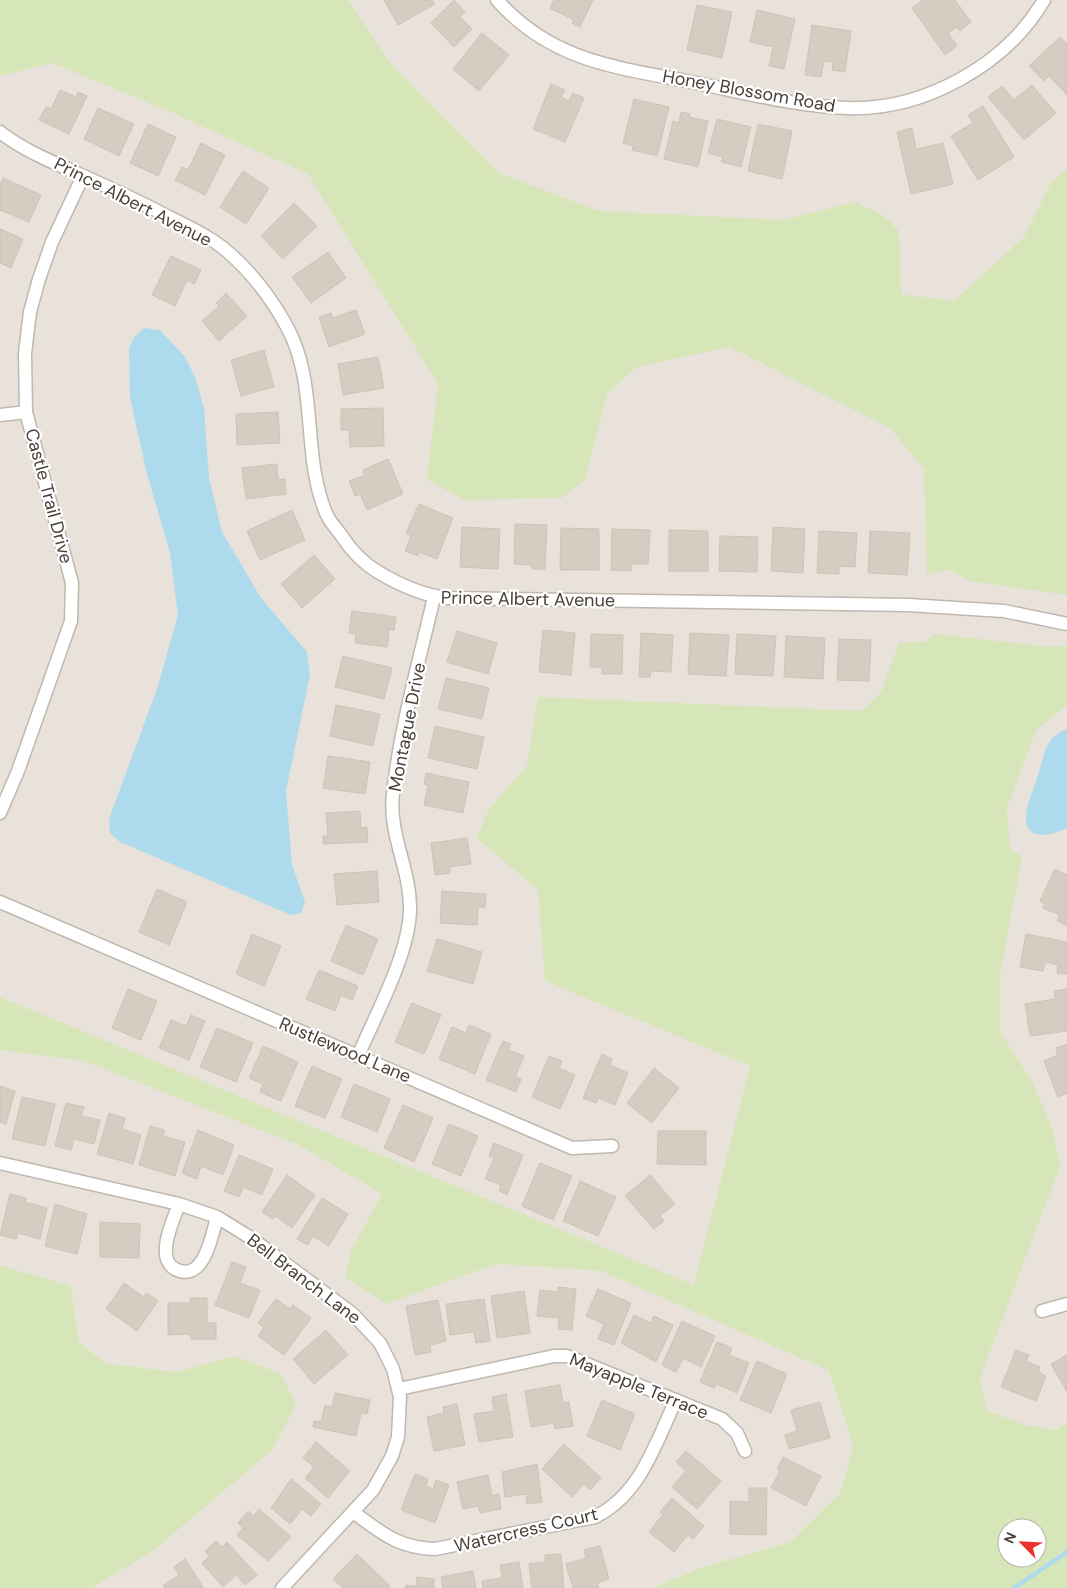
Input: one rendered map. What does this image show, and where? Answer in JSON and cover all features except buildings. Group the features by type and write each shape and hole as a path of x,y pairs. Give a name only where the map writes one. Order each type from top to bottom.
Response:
{"street":[{"name":"Honey Blossom Road","path":"497,0 525,28 575,56 628,70 786,101 850,108 910,100 969,74 994,57 1016,35 1044,0"},
{"name":"Prince Albert Avenue","path":"0,132 26,150 194,229 226,250 249,272 287,327 300,361 308,395 315,480 326,515 346,542 368,566 393,581 434,597 908,605 1004,612 1067,624"},
{"name":"Castle Trail Drive","path":"0,813 18,771 71,621 73,598 66,553 40,468 26,412 25,353 30,312 52,242 83,176"},
{"path":"0,415 26,412"},
{"name":"Montague Drive","path":"358,1056 408,934 410,909 408,885 393,822 393,796 398,761 434,597"},
{"name":"Rustlewood Lane","path":"0,902 572,1148 612,1146"},
{"name":"Bell Branch Lane","path":"0,1163 179,1204 217,1217 251,1238 368,1328 385,1351 398,1389 401,1417 392,1456 373,1490 282,1588"},
{"path":"179,1204 166,1250 167,1262 174,1268 184,1272 194,1270 201,1262 217,1217"},
{"path":"1042,1312 1067,1304"},
{"name":"Mayapple Terrace","path":"398,1389 545,1358 567,1356 722,1419 730,1425 742,1441 745,1451"},
{"name":"Watercress Court","path":"353,1512 400,1544 417,1549 435,1549 595,1517 618,1504 639,1479 676,1400"}],"shaded area":[{"path":"0,0 1067,0 1067,1475 828,1371 853,1446 840,1493 790,1542 697,1569 652,1588 92,1588 153,1551 235,1356 176,1372 105,1363 79,1342 71,1286 0,1265 0,1050 82,1060 0,1022","holes":["304,1147 599,1271 496,1264 386,1303 351,1250 382,1194"]}],"green space":[{"path":"0,0 348,0 390,63 499,173 599,211 783,220 855,202 884,216 899,231 901,294 954,301 1024,237 1051,183 1067,169 1067,595 970,581 949,570 927,574 924,469 890,428 729,347 636,367 607,394 585,480 562,498 465,500 427,480 438,384 308,174 171,112 52,63 0,76"},
{"path":"935,634 1052,647 1067,646 1067,705 1036,730 1007,808 1010,850 1022,856 1000,974 1000,1032 1033,1083 1052,1128 1060,1166 980,1378 987,1411 1025,1425 1056,1430 1067,1423 1067,1588 652,1588 697,1569 790,1542 840,1493 853,1446 828,1370 601,1271 496,1264 386,1304 345,1277 351,1250 382,1194 299,1145 84,1061 0,1050 0,997 694,1285 750,1066 545,981 538,890 477,838 489,809 527,766 538,697 862,711 881,692 899,643 924,642"},
{"path":"0,1265 71,1286 79,1342 105,1363 176,1372 235,1356 281,1374 296,1405 272,1450 153,1551 92,1588 0,1588"}],"water":[{"path":"144,328 160,330 185,357 195,377 204,408 209,478 222,532 261,598 307,652 310,675 286,791 292,865 305,902 301,913 291,915 120,842 110,833 109,819 158,686 178,615 170,553 147,474 130,398 129,348 134,337"},
{"path":"1067,729 1067,828 1056,833 1037,834 1028,827 1026,815 1028,804 1048,744 1054,736"}],"waterway":[{"path":"1014,1588 1067,1552"}]}
